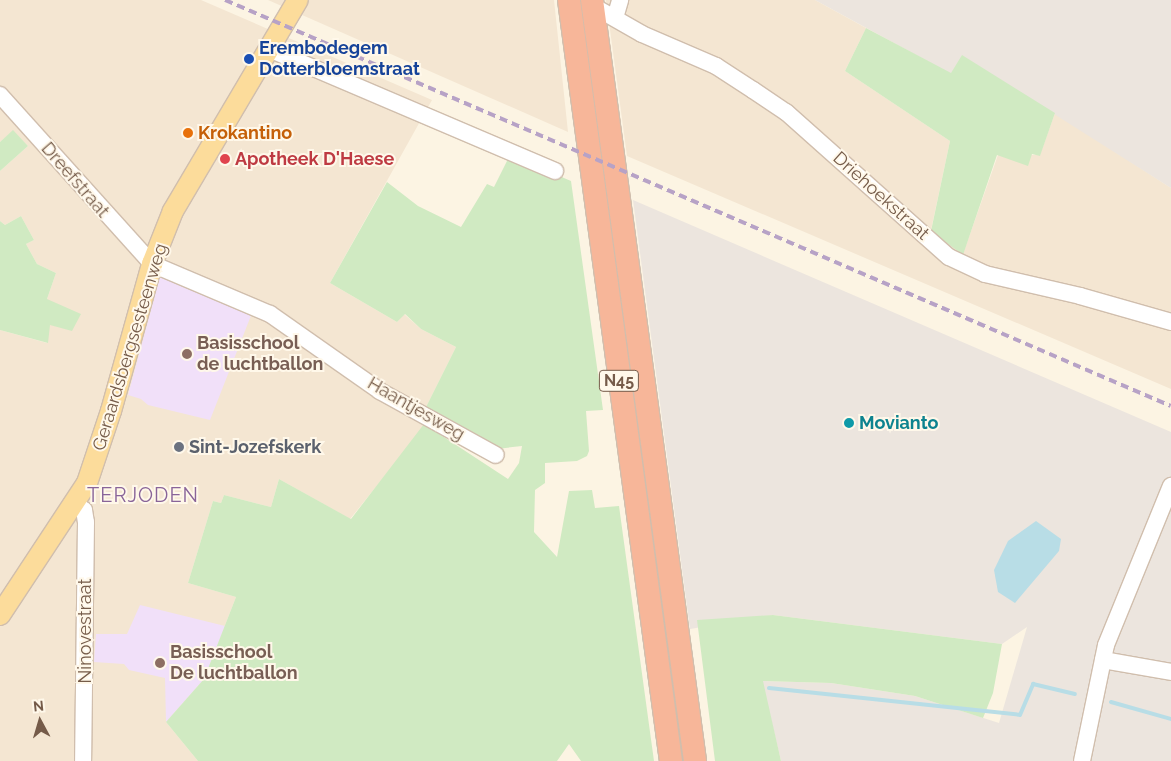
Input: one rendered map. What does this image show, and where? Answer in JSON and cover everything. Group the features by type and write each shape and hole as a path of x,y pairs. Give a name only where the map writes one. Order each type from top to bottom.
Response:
{"highway":[{"name":"N45","path":"569,0 671,761"},
{"name":"N45","path":"593,3 695,761"}],"main road":[{"name":"Geraardsbergsesteenweg","path":"0,615 76,504 99,453 152,264 182,196 298,0"}],"street":[{"path":"596,34 615,18 620,0"},
{"name":"Driehoekstraat","path":"593,3 615,18 716,66 786,112 949,257 985,274 1080,296 1171,322"},
{"path":"269,49 555,171"},
{"name":"Dreefstraat","path":"0,95 152,264"},
{"name":"Haantjesweg","path":"152,264 270,314 380,392 496,455"},
{"path":"1082,761 1103,660 1117,617 1171,486"},
{"name":"Ninovestraat","path":"76,504 84,510 86,522 83,761"},
{"path":"1103,660 1171,672"}],"shaded area":[{"path":"0,0 201,0 432,100 330,283 397,322 404,314 421,329 456,347 426,407 432,411 421,431 350,519 279,479 271,507 224,495 221,503 213,501 188,583 236,597 204,679 166,722 198,761 0,761 0,330 47,343 47,299 56,273 37,264 26,244 34,240 21,216 5,225 0,221 0,171 28,146 13,131 0,142"},
{"path":"268,0 554,0 568,132"},
{"path":"606,0 815,0 866,28 845,71 950,141 931,230 963,254 998,155 1040,155 1055,113 1171,188 1171,389 627,156"},
{"path":"815,0 1171,0 1171,188 962,56 951,74"},
{"path":"633,200 1171,432 1171,761 781,761 762,681 831,683 915,696 999,723 1027,627 1002,644 773,615 690,629"},
{"name":"Basisschool de luchtballon","path":"160,277 197,288 252,313 210,420 148,405 141,399 128,395"},
{"name":"Basisschool De luchtballon","path":"140,605 225,626 204,679 166,722 165,678 129,670 124,664 94,662 96,634 127,634"}],"green space":[{"path":"866,28 951,73 962,55 1055,113 1040,156 1032,154 1028,166 997,155 963,255 931,231 950,141 845,71"},
{"path":"13,130 28,146 0,171 0,142"},
{"path":"510,155 571,181 603,410 586,411 589,451 587,456 577,461 545,463 545,483 535,490 534,532 557,557 569,491 592,490 595,508 619,506 654,761 581,761 569,744 557,761 198,761 166,722 204,679 236,597 188,583 213,501 221,503 224,495 271,507 279,479 351,519 424,424 508,479 519,463 522,446 496,449 426,407 456,347 421,329 405,314 397,322 330,283 387,182 418,206 461,227 487,184 494,187"},
{"path":"21,216 34,240 26,244 37,264 56,273 47,299 81,314 72,331 50,325 48,343 0,330 0,221 5,225"},
{"path":"773,615 1002,644 993,693 983,718 915,696 831,683 763,681 781,761 715,761 697,620"}],"water":[{"path":"1036,521 1061,539 1059,551 1015,603 998,592 994,570 1008,541"}],"waterway":[{"path":"769,688 1020,715 1033,684 1075,694"},
{"path":"1111,702 1171,719"}],"railway":[{"path":"225,0 1171,406"}],"place":[{"name":"Erembodegem Dotterbloemstraat","path":"249,59"},
{"name":"Krokantino","path":"188,133"},
{"name":"Apotheek D'Haese","path":"225,159"},
{"name":"Basisschool de luchtballon","path":"187,354"},
{"name":"Movianto","path":"849,423"},
{"name":"Sint-Jozefskerk","path":"179,447"},
{"name":"Basisschool De luchtballon","path":"160,663"}],"district":[{"name":"TERJODEN","path":"143,495"}]}
